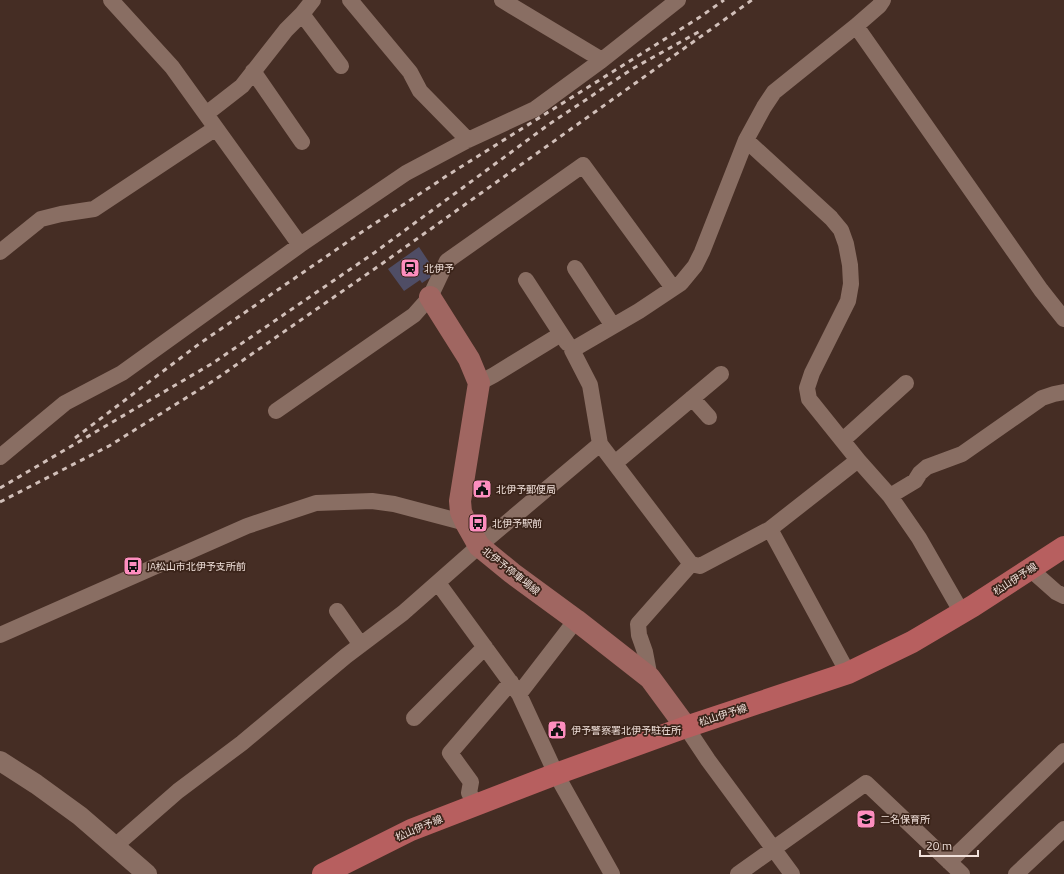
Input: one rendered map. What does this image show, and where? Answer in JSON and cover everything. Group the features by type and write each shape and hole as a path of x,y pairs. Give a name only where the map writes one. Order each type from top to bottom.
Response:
{"main road":[{"path":"430,296 469,359 479,383"},
{"name":"北伊予停車場線","path":"479,383 460,501 461,512 466,524 479,546 512,573 576,620 650,678 686,728"},
{"name":"松山伊予線","path":"323,874 411,830 478,806 556,774 848,673 912,642 962,613 1064,547"}],"street":[{"path":"111,0 172,67 300,245"},
{"path":"206,114 242,86 286,30 313,0"},
{"path":"350,0 410,72 420,91 468,140"},
{"path":"502,0 602,60"},
{"path":"0,458 65,403 122,373 300,245 406,173 468,140 535,109 602,60 678,0"},
{"path":"572,350 639,311 680,283 695,266 702,252 746,140 764,106 774,92 856,26 879,6 883,0"},
{"path":"302,14 341,66"},
{"path":"856,26 1041,290 1064,320"},
{"path":"253,71 302,142"},
{"path":"0,252 41,219 60,214 94,209 216,128"},
{"path":"746,140 831,218 841,230 846,244 850,265 851,284 848,301 812,373 808,388 809,400 858,460 890,496 919,538 962,613"},
{"path":"276,411 414,315 430,296 447,261 583,165 673,288"},
{"path":"575,268 613,326"},
{"path":"526,280 572,350 590,385 600,444 691,564 700,566 770,529 858,460"},
{"path":"479,383 561,334"},
{"path":"615,463 721,374"},
{"path":"843,440 906,383"},
{"path":"890,496 915,481 920,473 927,467 962,454 1042,398 1064,392"},
{"path":"692,398 709,417"},
{"path":"115,846 178,791 242,743 361,645 403,613 479,546 600,444"},
{"path":"0,635 247,526 316,503 372,501 394,504 466,524"},
{"path":"770,529 848,673"},
{"path":"650,678 645,652 639,635 638,624 691,564"},
{"path":"1030,569 1056,592 1064,596"},
{"path":"438,583 515,688 556,774 612,874"},
{"path":"337,611 361,645"},
{"path":"478,806 469,794 472,782 450,753 515,688 576,620"},
{"path":"414,718 485,647"},
{"path":"686,728 792,874"},
{"path":"949,862 1064,751"},
{"path":"0,760 80,816 147,874"},
{"path":"738,874 866,783 962,874"},
{"path":"1016,874 1064,829"}],"building":[{"name":"北伊予","path":"419,247 433,268 428,272 431,277 422,283 420,280 404,291 388,269"}],"railway":[{"path":"75,438 199,344 359,234 448,175 700,17 724,0"},
{"path":"0,502 109,446 213,381 383,263 752,0"},
{"path":"0,488 213,363 374,253 548,125 632,69 702,30"}],"place":[{"name":"北伊予","path":"410,268"},
{"name":"北伊予郵便局","path":"482,489"},
{"name":"北伊予駅前","path":"478,523"},
{"name":"JA松山市北伊予支所前","path":"133,566"},
{"name":"伊予警察署北伊予駐在所","path":"557,730"},
{"name":"二名保育所","path":"866,819"}]}
